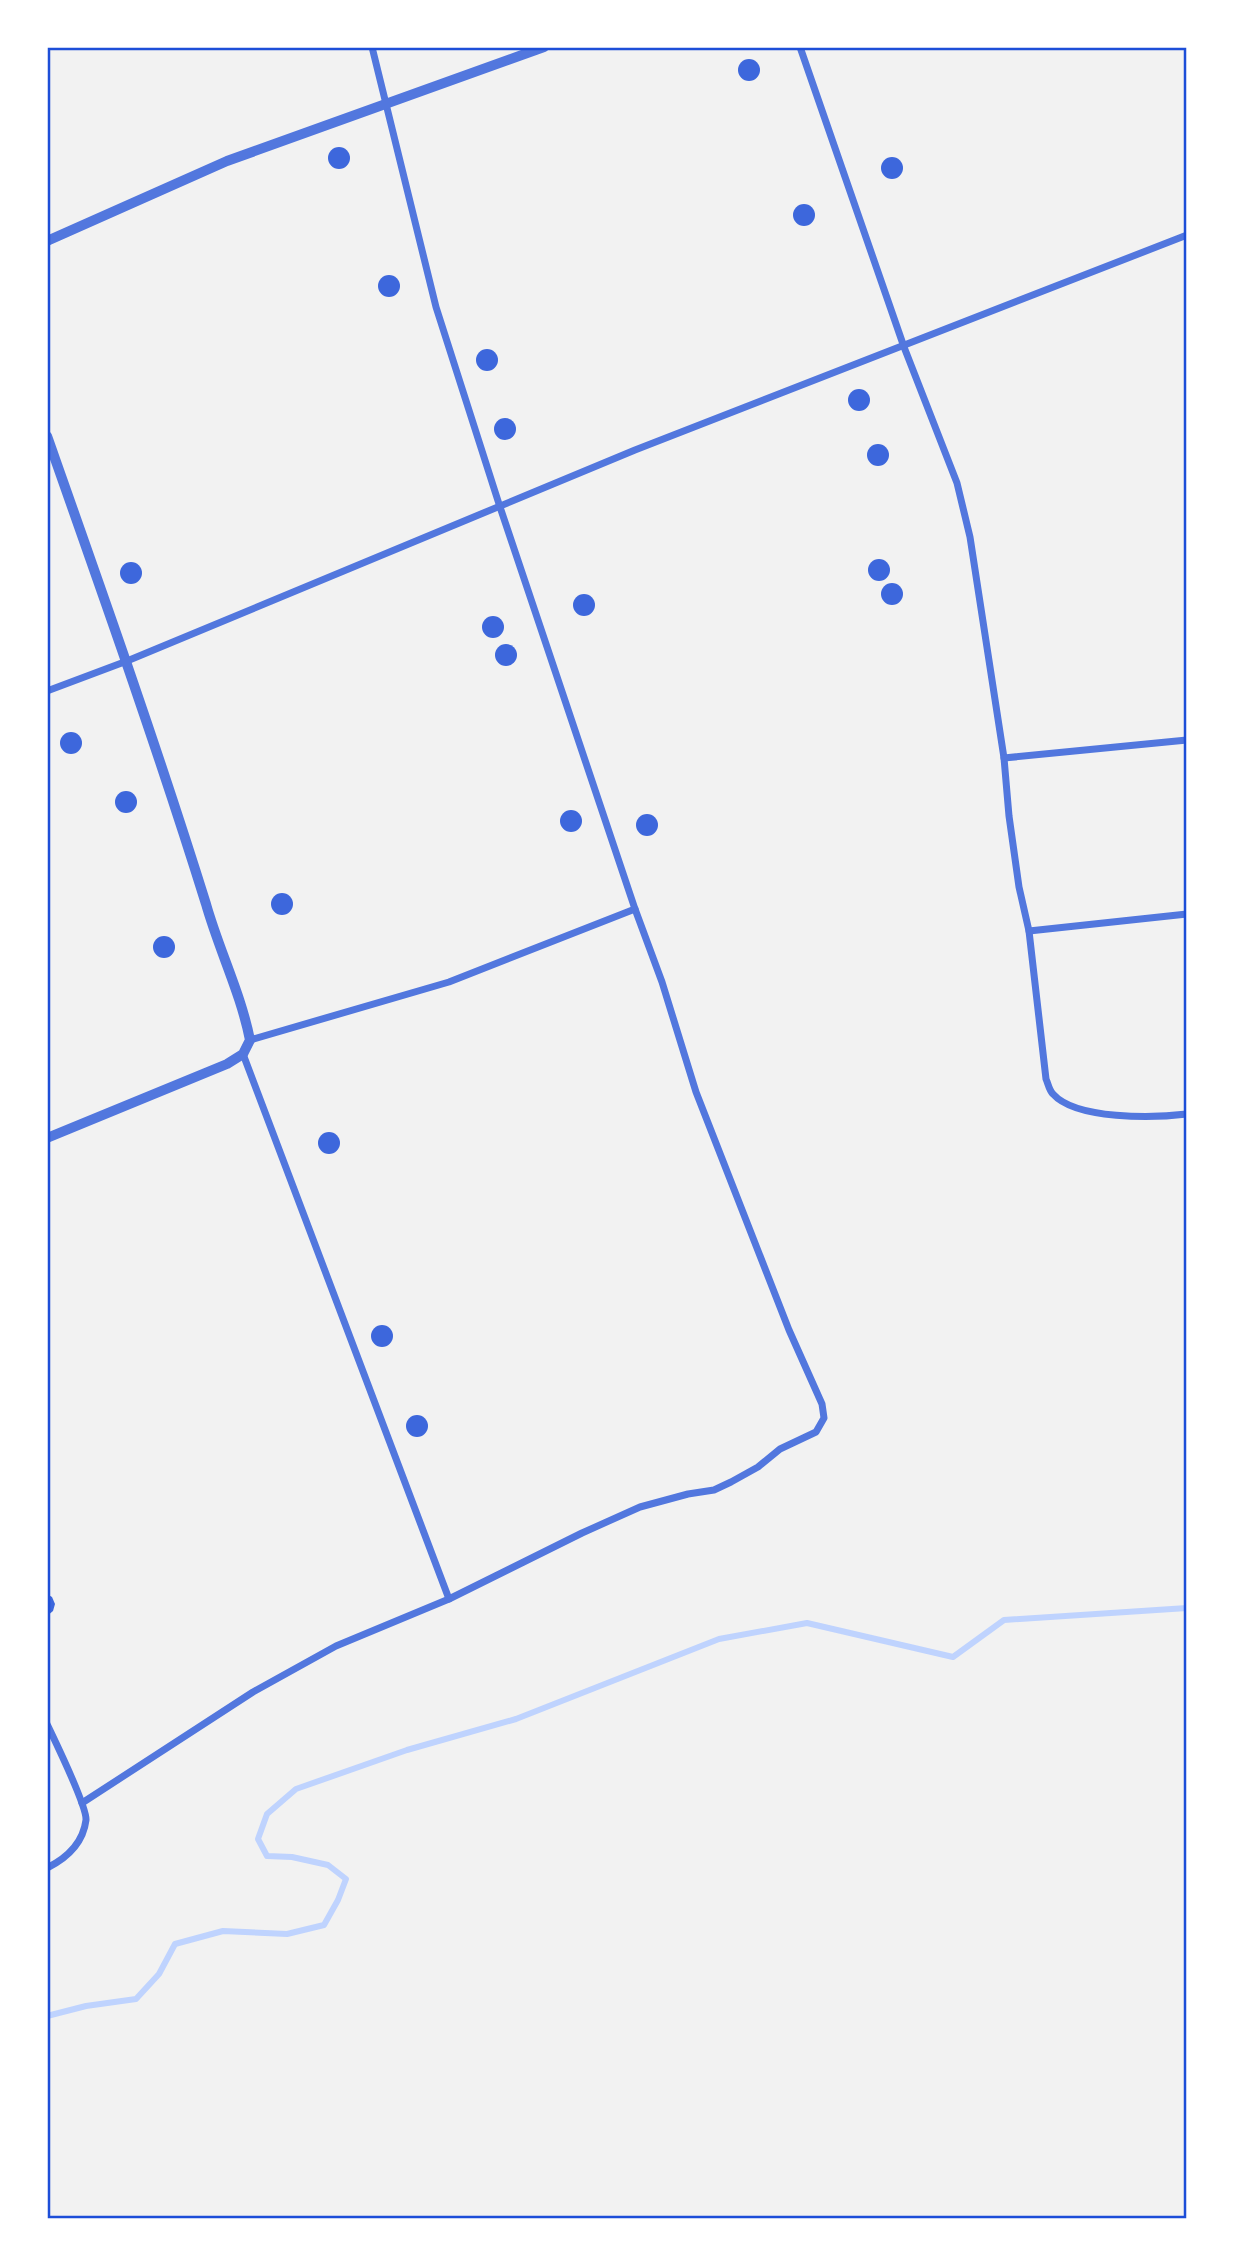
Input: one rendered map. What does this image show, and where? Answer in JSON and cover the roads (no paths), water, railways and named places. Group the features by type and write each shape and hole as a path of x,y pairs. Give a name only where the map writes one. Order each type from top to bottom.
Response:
{"street":[{"path":"82,1803 277,1679 336,1646 449,1599 582,1532 640,1507 714,1490 758,1467 779,1449 816,1432 824,1419 822,1404 789,1330 696,1092 662,982 499,505 436,307 372,47"},
{"path":"47,241 227,161 544,47"},
{"path":"800,47 904,347 957,483 970,537 1004,758 1041,1045 1051,1093 1066,1103 1093,1112 1129,1117 1187,1114"},
{"path":"47,691 127,661 635,450 1187,235"},
{"path":"47,436 127,661 250,1040 243,1054 209,1072 47,1138"},
{"path":"1004,758 1187,740"},
{"path":"250,1040 449,982 635,909"},
{"path":"1028,931 1187,914"},
{"path":"243,1054 449,1599"},
{"path":"47,1724 82,1803 86,1819 72,1853 47,1868"}],"waterway":[{"path":"47,2016 86,2006 136,1999 159,1974 175,1944 223,1931 287,1934 324,1925 346,1879 328,1865 292,1857 267,1856 258,1839 267,1814 296,1789 407,1750 516,1719 719,1639 807,1623 953,1657 1004,1620 1187,1608"}]}
